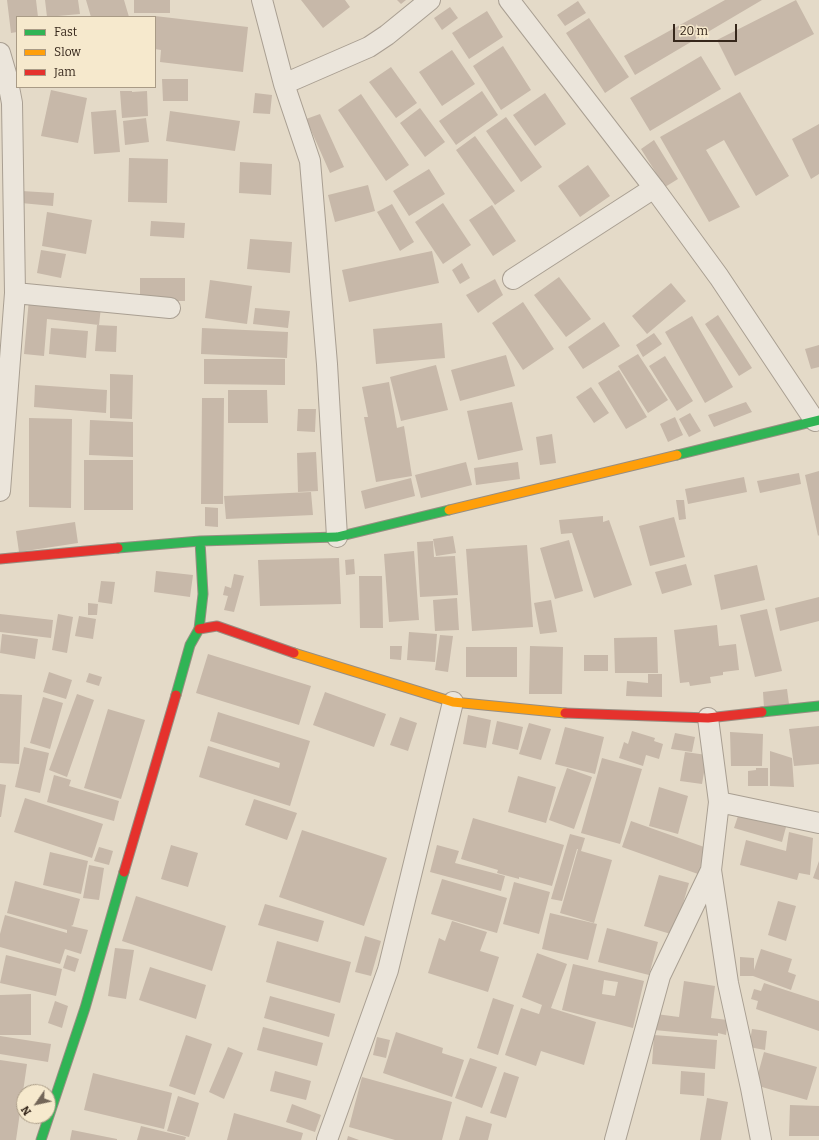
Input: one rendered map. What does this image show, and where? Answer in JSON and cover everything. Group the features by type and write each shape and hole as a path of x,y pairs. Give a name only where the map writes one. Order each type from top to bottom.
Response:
{"street":[{"path":"262,0 284,84 310,162 327,364 337,537"},
{"path":"284,84 369,47 387,35 430,0"},
{"path":"0,559 200,541 337,537 817,421 719,277 654,188 509,0"},
{"path":"0,53 8,77 12,103 15,293 0,491"},
{"path":"513,279 654,188"},
{"path":"15,293 170,308"},
{"path":"41,1140 85,1008 190,645 200,629 204,594 200,541"},
{"path":"200,629 217,626 312,659 453,702 571,714 708,718 819,706"},
{"path":"327,1140 388,970 453,702"},
{"path":"708,718 718,802 711,870 728,983 761,1140"},
{"path":"718,802 819,823"},
{"path":"615,1140 660,976 711,870"}],"building":[{"path":"7,0 36,0 38,16 16,16 16,32 11,33"},
{"path":"45,0 78,0 80,14 47,16"},
{"path":"86,0 124,0 129,16 91,16"},
{"path":"134,0 170,0 170,13 134,13"},
{"path":"301,0 345,0 350,7 323,28"},
{"path":"397,0 406,0 401,4"},
{"path":"725,0 762,0 635,75 624,56"},
{"path":"796,0 814,34 735,76 717,40"},
{"path":"578,1 586,13 565,26 557,15"},
{"path":"450,7 458,18 442,30 434,18"},
{"path":"487,11 503,37 469,59 452,33"},
{"path":"156,16 248,27 243,72 160,62 161,50 156,49"},
{"path":"589,18 629,77 605,93 566,33"},
{"path":"503,46 531,90 501,110 473,66"},
{"path":"452,50 475,84 442,106 419,72"},
{"path":"701,56 721,89 650,131 630,98"},
{"path":"391,67 417,103 396,118 369,82"},
{"path":"162,79 188,79 188,101 163,101"},
{"path":"51,90 87,98 78,143 41,136"},
{"path":"120,91 147,91 148,116 122,118"},
{"path":"482,91 498,115 456,145 439,121"},
{"path":"740,92 789,176 756,196 724,140 706,150 740,207 709,222 660,137"},
{"path":"255,93 272,95 270,114 253,113"},
{"path":"545,93 566,124 535,146 513,115"},
{"path":"361,94 409,165 386,181 338,110"},
{"path":"420,108 445,142 425,157 400,123"},
{"path":"116,110 120,152 94,154 91,112"},
{"path":"170,111 240,121 235,151 166,141"},
{"path":"320,114 344,167 330,173 306,119"},
{"path":"506,117 542,167 521,182 486,131"},
{"path":"146,118 149,142 125,145 123,121"},
{"path":"819,124 819,174 811,179 792,139"},
{"path":"475,136 515,191 495,205 456,150"},
{"path":"654,140 678,179 665,187 641,149"},
{"path":"129,158 168,159 167,203 128,202"},
{"path":"240,162 272,164 271,195 239,193"},
{"path":"588,165 610,196 580,217 558,186"},
{"path":"429,169 445,194 409,216 393,191"},
{"path":"368,185 375,211 335,222 328,195"},
{"path":"22,191 54,193 53,206 21,203"},
{"path":"443,203 471,245 443,264 415,222"},
{"path":"392,204 414,242 400,251 377,212"},
{"path":"492,205 516,241 493,256 469,220"},
{"path":"47,212 92,220 86,254 42,246"},
{"path":"151,221 185,223 184,238 150,236"},
{"path":"250,239 292,242 290,273 247,269"},
{"path":"41,250 66,254 61,278 37,273"},
{"path":"432,251 439,283 349,302 342,270"},
{"path":"462,263 470,278 460,284 452,270"},
{"path":"559,277 591,319 566,337 534,295"},
{"path":"140,278 185,278 185,301 140,301"},
{"path":"495,279 503,295 478,313 466,295"},
{"path":"210,280 252,286 247,324 205,318"},
{"path":"671,283 686,301 647,334 632,316"},
{"path":"29,299 101,307 99,325 47,319 44,356 24,354"},
{"path":"523,302 554,349 523,370 492,323"},
{"path":"255,308 290,311 288,328 253,324"},
{"path":"718,315 752,368 739,376 705,324"},
{"path":"692,316 733,387 705,403 665,332"},
{"path":"604,322 620,346 583,369 568,347"},
{"path":"442,323 445,358 376,364 373,329"},
{"path":"97,325 117,326 116,352 95,351"},
{"path":"51,328 88,331 86,358 49,354"},
{"path":"202,328 288,332 287,358 201,354"},
{"path":"654,333 662,344 643,357 636,345"},
{"path":"819,345 819,367 811,369 805,349"},
{"path":"638,354 668,400 648,413 618,366"},
{"path":"506,355 515,386 460,401 451,370"},
{"path":"665,356 693,401 677,411 649,366"},
{"path":"204,359 285,359 285,385 204,384"},
{"path":"436,365 448,410 401,421 390,377"},
{"path":"619,370 647,417 626,429 598,383"},
{"path":"110,374 133,375 132,419 110,418"},
{"path":"389,382 397,428 404,426 412,476 376,482 364,417 368,417 362,387"},
{"path":"35,385 107,390 106,413 34,407"},
{"path":"591,387 609,413 594,423 576,397"},
{"path":"228,390 267,390 268,423 228,423"},
{"path":"202,398 224,398 223,504 201,504"},
{"path":"512,402 523,450 478,460 467,411"},
{"path":"746,402 752,412 714,427 708,415"},
{"path":"298,409 316,409 315,432 297,431"},
{"path":"690,413 701,431 689,437 679,419"},
{"path":"675,417 683,435 668,442 660,424"},
{"path":"29,418 72,419 71,508 29,507"},
{"path":"90,420 133,422 133,457 89,455"},
{"path":"552,434 556,463 540,465 536,437"},
{"path":"316,452 318,491 298,492 297,453"},
{"path":"84,460 133,460 133,510 84,510"},
{"path":"466,462 472,485 421,498 415,475"},
{"path":"518,462 520,479 476,485 474,468"},
{"path":"819,471 819,535 818,536 805,475"},
{"path":"799,473 801,484 760,493 757,481"},
{"path":"744,477 747,492 688,504 685,489"},
{"path":"411,478 415,496 365,509 361,491"},
{"path":"311,492 313,515 226,519 224,496"},
{"path":"676,500 684,500 686,519 679,520"},
{"path":"205,507 218,508 218,527 205,526"},
{"path":"603,516 603,522 609,520 632,585 594,598 572,533 561,534 559,520"},
{"path":"674,517 685,557 650,566 639,526"},
{"path":"75,522 78,543 19,552 16,531"},
{"path":"453,536 456,553 436,556 433,539"},
{"path":"569,540 583,591 555,599 540,548"},
{"path":"433,541 434,557 455,556 458,595 420,597 417,542"},
{"path":"527,545 533,627 472,631 466,549"},
{"path":"414,551 419,620 389,622 384,554"},
{"path":"339,558 341,604 260,606 258,560"},
{"path":"354,559 355,574 346,575 345,560"},
{"path":"686,564 692,585 662,594 655,572"},
{"path":"757,565 765,600 721,610 714,575"},
{"path":"156,571 193,575 190,597 154,592"},
{"path":"234,574 244,576 234,612 224,610 228,596 223,595 225,586 231,588"},
{"path":"359,576 382,576 383,628 360,628"},
{"path":"101,581 115,582 112,604 98,602"},
{"path":"819,597 819,621 780,631 775,608"},
{"path":"457,598 459,630 435,631 433,600"},
{"path":"551,600 557,632 540,634 534,603"},
{"path":"88,603 98,604 97,615 88,615"},
{"path":"767,609 782,671 755,677 740,615"},
{"path":"0,614 53,620 51,638 0,632"},
{"path":"58,614 73,617 67,653 52,650"},
{"path":"79,616 96,619 93,639 75,636"},
{"path":"717,625 719,646 736,644 739,670 723,672 723,675 710,677 711,683 690,686 689,682 680,683 674,630"},
{"path":"409,632 437,634 435,662 407,660"},
{"path":"2,634 38,639 35,659 0,653"},
{"path":"440,635 453,636 448,672 435,670"},
{"path":"657,637 658,673 615,673 614,638"},
{"path":"390,646 402,646 401,660 390,659"},
{"path":"530,646 563,647 562,694 529,694"},
{"path":"466,647 517,647 517,677 466,677"},
{"path":"208,654 311,686 299,725 196,693"},
{"path":"584,655 608,655 608,671 584,671"},
{"path":"49,672 72,680 66,699 43,692"},
{"path":"89,673 102,677 99,686 86,682"},
{"path":"648,674 662,674 662,697 626,696 627,681 648,683"},
{"path":"787,689 789,704 764,708 763,692"},
{"path":"325,692 386,714 374,747 313,725"},
{"path":"0,694 22,695 19,764 0,763"},
{"path":"77,694 94,700 67,777 49,770"},
{"path":"43,697 63,703 50,749 30,743"},
{"path":"108,709 145,720 121,799 84,788"},
{"path":"218,712 310,741 290,806 199,777 208,746 279,768 280,763 210,741"},
{"path":"468,715 491,720 486,748 463,744"},
{"path":"400,717 417,723 408,751 390,745"},
{"path":"497,721 523,727 518,750 492,744"},
{"path":"529,723 551,729 541,760 519,754"},
{"path":"819,726 819,764 794,766 789,729"},
{"path":"565,727 604,737 595,774 555,764"},
{"path":"632,731 655,738 654,741 663,744 659,759 646,755 643,766 619,758 624,742 628,744"},
{"path":"730,732 763,734 762,766 731,766"},
{"path":"675,733 695,737 692,752 671,749"},
{"path":"24,747 49,753 40,793 15,787"},
{"path":"770,751 792,758 794,787 770,786"},
{"path":"685,752 707,755 702,784 680,781"},
{"path":"602,758 642,769 620,844 581,833"},
{"path":"567,768 592,777 574,829 549,820"},
{"path":"756,768 768,768 768,786 748,786 748,771 756,770"},
{"path":"54,775 71,780 69,786 119,801 114,821 47,802"},
{"path":"518,776 556,787 546,823 508,812"},
{"path":"0,784 6,785 1,817 0,817"},
{"path":"659,787 688,796 678,834 649,826"},
{"path":"25,798 103,824 92,858 14,832"},
{"path":"254,799 297,813 287,840 245,825"},
{"path":"739,813 786,827 782,842 734,828"},
{"path":"473,818 564,845 552,886 497,873 498,870 461,859"},
{"path":"631,821 707,848 698,874 622,847"},
{"path":"302,830 387,858 364,926 279,897"},
{"path":"789,832 813,838 810,875 799,873 797,880 740,865 746,840 786,851"},
{"path":"570,834 585,838 581,851 612,860 594,923 560,913 578,849 562,901 551,899"},
{"path":"171,845 198,853 188,887 161,879"},
{"path":"437,845 459,851 455,863 505,876 501,891 430,872"},
{"path":"99,847 113,851 109,865 94,861"},
{"path":"50,852 88,861 81,894 43,885"},
{"path":"819,861 819,880 813,878"},
{"path":"89,865 104,868 99,900 83,898"},
{"path":"659,875 689,883 674,935 644,926"},
{"path":"442,879 507,898 497,933 431,914"},
{"path":"15,881 80,899 73,925 71,926 88,930 81,954 65,949 60,964 0,947 0,934 5,915 67,933 67,930 7,913"},
{"path":"514,882 550,892 539,934 503,924"},
{"path":"136,896 226,926 212,971 122,941"},
{"path":"778,901 796,906 786,941 768,935"},
{"path":"265,904 324,921 318,942 258,925"},
{"path":"550,913 597,924 588,960 542,949"},
{"path":"452,921 487,932 480,951 499,957 488,992 428,973 439,938 445,941"},
{"path":"607,928 658,942 649,975 598,962"},
{"path":"365,936 381,941 371,976 355,972"},
{"path":"277,941 351,962 340,1003 266,982"},
{"path":"115,948 134,950 126,999 108,996"},
{"path":"761,949 792,959 788,972 796,975 791,990 753,976 740,976 740,957 754,958 754,970"},
{"path":"537,953 567,964 551,1008 596,1022 584,1065 541,1051 536,1066 505,1055 521,1008 539,1014 542,1005 522,997"},
{"path":"6,955 62,969 56,996 0,983"},
{"path":"67,955 79,959 75,972 63,968"},
{"path":"573,964 644,981 633,1028 562,1010","holes":["604,980 618,982 615,996 602,994"]},
{"path":"150,967 206,985 196,1019 139,1000"},
{"path":"684,981 715,986 711,1018 728,1020 726,1035 718,1033 718,1036 654,1030 656,1014 679,1017"},
{"path":"764,983 819,1001 819,1031 756,1009 758,1001 751,999 754,989 761,991"},
{"path":"31,994 31,1035 0,1035 0,995"},
{"path":"270,996 335,1014 329,1037 264,1018"},
{"path":"493,998 514,1005 498,1055 477,1048"},
{"path":"55,1001 68,1006 62,1028 48,1023"},
{"path":"263,1027 323,1043 317,1066 257,1050"},
{"path":"752,1029 767,1031 765,1050 749,1047"},
{"path":"396,1032 443,1048 442,1053 464,1060 452,1097 383,1073"},
{"path":"186,1035 212,1044 195,1095 169,1086"},
{"path":"654,1035 717,1040 715,1069 652,1064"},
{"path":"0,1036 51,1044 48,1062 0,1054"},
{"path":"377,1037 390,1040 386,1058 373,1055"},
{"path":"228,1047 243,1053 224,1099 209,1092"},
{"path":"764,1052 817,1067 807,1100 755,1085"},
{"path":"470,1058 497,1067 482,1108 455,1098"},
{"path":"0,1060 27,1064 24,1084 16,1084 16,1124 18,1124 16,1140 0,1140"},
{"path":"275,1071 311,1081 306,1100 270,1091"},
{"path":"681,1071 705,1073 704,1096 680,1094"},
{"path":"504,1072 519,1077 506,1118 490,1113"},
{"path":"93,1073 172,1093 164,1129 84,1110"},
{"path":"362,1077 452,1102 442,1140 395,1140 349,1127"},
{"path":"178,1096 199,1103 189,1137 167,1131"},
{"path":"707,1098 728,1102 721,1140 700,1140"},
{"path":"292,1104 321,1115 315,1132 286,1122"},
{"path":"790,1105 819,1106 819,1136 789,1136"},
{"path":"234,1113 303,1133 301,1140 227,1140"},
{"path":"466,1116 492,1124 488,1140 459,1140"},
{"path":"141,1126 186,1137 185,1140 137,1140"},
{"path":"72,1130 117,1139 117,1140 70,1140"},
{"path":"348,1136 359,1140 347,1140"}],"traffic: fast":[{"path":"677,455 819,420"},
{"path":"118,548 200,541 337,537 449,510"},
{"path":"176,695 190,645 199,629 203,594 200,541"},
{"path":"762,712 819,706"},
{"path":"41,1140 85,1008 124,872"}],"traffic: slow":[{"path":"449,510 677,455"},
{"path":"294,653 453,702 565,713"}],"traffic: jam":[{"path":"0,559 118,548"},
{"path":"199,629 217,626 294,653"},
{"path":"124,872 176,695"},
{"path":"565,713 708,718 762,712"}]}
